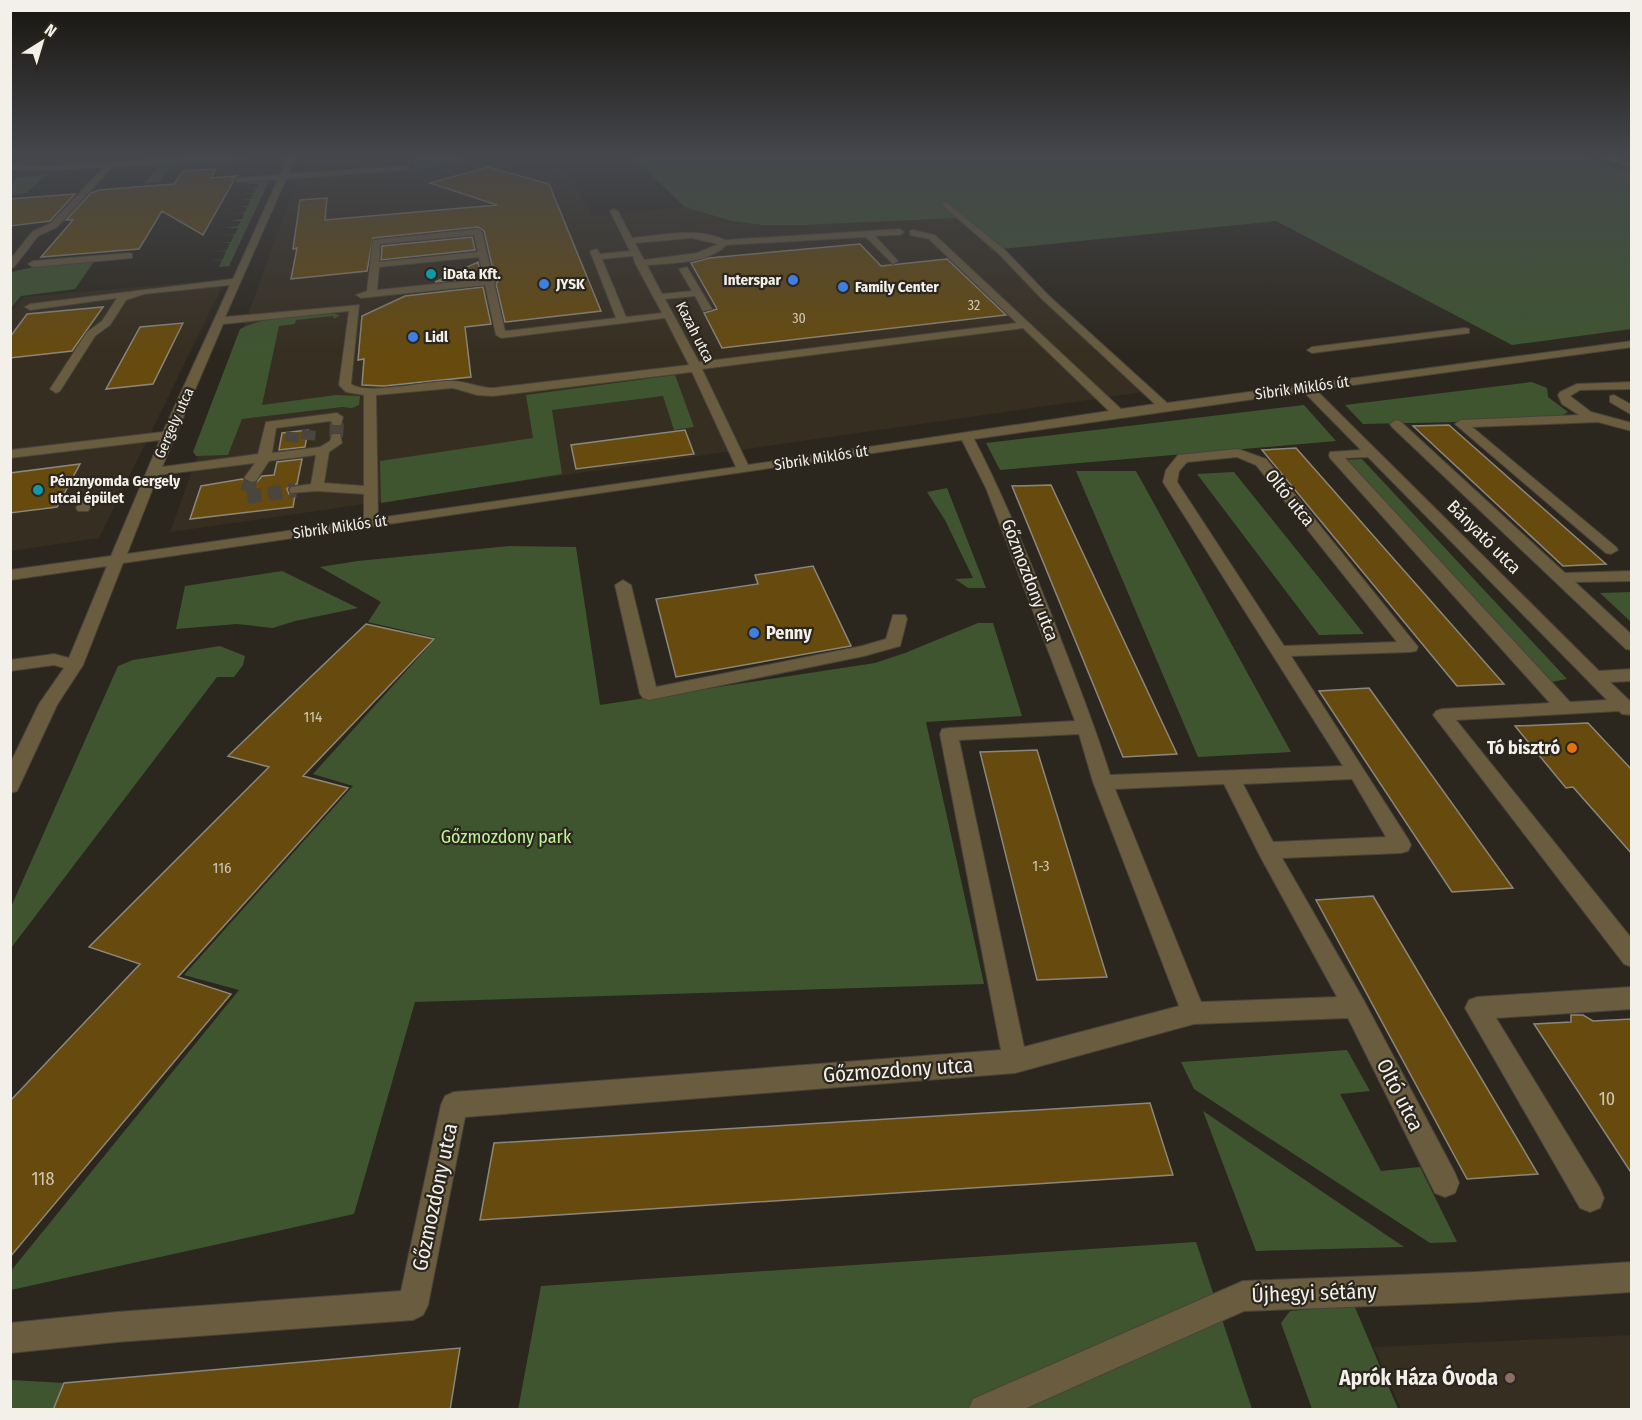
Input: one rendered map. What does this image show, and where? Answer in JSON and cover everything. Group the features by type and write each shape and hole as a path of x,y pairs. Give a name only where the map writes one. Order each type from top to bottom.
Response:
{"street":[{"path":"15,268 35,234 57,222"},
{"name":"Gergely utca","path":"10,786 48,704 74,665 168,435 220,321 230,308 237,281 262,222"},
{"name":"Kazah utca","path":"620,222 695,367 744,470"},
{"path":"967,222 1002,252 1045,297 1165,407"},
{"path":"372,294 376,242 477,232 501,335 668,315"},
{"path":"629,241 690,237 717,239 724,243 900,232"},
{"path":"913,233 933,237 1118,413"},
{"path":"868,234 893,261"},
{"path":"403,239 406,261"},
{"path":"622,320 595,254 638,258 703,254 718,249 724,243"},
{"path":"375,265 483,254"},
{"path":"15,268 26,262 33,264 129,256"},
{"path":"684,269 707,309"},
{"path":"30,307 237,281"},
{"path":"349,296 490,281"},
{"path":"56,389 91,334 106,323 122,298 143,291"},
{"path":"658,297 697,293"},
{"path":"220,321 355,307 345,385 350,390 370,392 453,384 477,391 508,391 1025,325"},
{"path":"1312,350 1465,331"},
{"name":"Sibrik Miklós út","path":"10,575 744,470 1118,413 1632,344"},
{"path":"1632,385 1577,387 1564,395 1566,401 1574,408 1598,418 1632,427"},
{"name":"Bányató utca","path":"1307,388 1627,710"},
{"path":"370,392 371,522"},
{"path":"1614,399 1632,411"},
{"path":"251,478 264,459 292,438 308,436 337,417 337,422"},
{"path":"1598,418 1461,424 1611,550"},
{"path":"1396,424 1632,645"},
{"path":"264,459 270,425 292,438 308,436"},
{"path":"10,454 168,435"},
{"path":"308,436 323,450"},
{"path":"323,450 336,443 336,436"},
{"name":"Gőzmozdony utca","path":"10,1338 117,1327 412,1305 454,1105 1015,1061 1194,1013 1102,782 1086,727 993,488 967,437"},
{"path":"317,487 323,450"},
{"name":"Oltó utca","path":"1267,850 1401,845 1280,651 1170,482 1173,470 1183,458 1238,453 1261,462 1410,647 1280,651"},
{"path":"1372,453 1335,455 1565,708"},
{"path":"152,472 264,459"},
{"path":"296,490 317,487 370,490"},
{"path":"1561,578 1632,576"},
{"path":"623,585 649,694 864,651 894,642 900,619"},
{"path":"10,666 54,659 74,665"},
{"path":"1595,677 1632,675"},
{"path":"1627,710 1565,708 1442,715 1632,957"},
{"path":"1015,1061 949,734 1086,727"},
{"path":"1102,782 1357,772"},
{"name":"Oltó utca","path":"1231,778 1267,850 1355,1007 1445,1183"},
{"path":"1590,1198 1477,1008 1632,998"},
{"path":"1194,1013 1355,1007"},
{"name":"Újhegyi sétány","path":"984,1410 1243,1296 1476,1287 1632,1277"}],"shaded area":[{"path":"282,222 742,222 763,225 964,222 1143,392 170,532"},
{"path":"226,279 99,538 11,551 10,313 24,297"},
{"name":"Aprók Háza Óvoda","path":"1631,1335 1631,1410 1401,1409 1374,1347"}],"green space":[{"path":"240,222 250,222 229,266 219,267 222,260 210,261 223,259 226,251 214,252 227,250 230,243 219,243 231,242 234,235 222,236 235,234 238,228 226,228 238,226"},
{"path":"742,222 862,222 800,225"},
{"path":"963,222 1264,222 992,250"},
{"path":"1278,222 1631,222 1631,329 1512,345"},
{"path":"95,260 75,289 21,296 11,308 11,272 43,265"},
{"path":"325,312 340,315 334,319 333,316 296,320 295,324 279,326 262,405 336,395 360,396 359,405 352,408 342,407 242,419 228,455 196,456 193,452 240,329 271,319"},
{"path":"675,375 694,427 674,430 663,396 552,410 562,474 381,503 380,461 533,438 526,395"},
{"path":"1532,382 1547,388 1548,397 1568,412 1554,420 1363,424 1345,405"},
{"path":"1304,405 1336,441 1000,470 986,443"},
{"path":"1362,459 1567,679 1551,682 1341,460"},
{"path":"1076,471 1136,471 1291,752 1198,757"},
{"path":"1234,472 1364,634 1319,635 1197,474"},
{"path":"947,488 986,588 968,588 955,579 973,578 945,520 927,492"},
{"name":"Gőzmozdony park","path":"509,546 576,547 600,705 875,663 978,623 993,623 1022,716 926,722 984,984 415,1002 354,1214 11,1290 10,1272 239,990 184,975 353,786 313,774 436,638 368,622 381,602 320,567"},
{"path":"282,571 358,608 273,628 237,624 176,629 185,586"},
{"path":"1631,592 1631,622 1600,593"},
{"path":"220,646 245,656 243,665 234,677 217,677 11,948 11,907 118,666 133,660"},
{"path":"1347,1050 1370,1091 1340,1094 1381,1171 1420,1167 1457,1242 1430,1243 1194,1089 1181,1062"},
{"path":"1203,1111 1404,1247 1256,1251"},
{"path":"1196,1242 1252,1409 518,1410 541,1286"},
{"path":"1354,1305 1398,1409 1312,1409 1281,1323 1290,1311"},
{"path":"11,1380 64,1383 53,1409 11,1410"}],"building":[{"path":"10,222 40,222 10,226"},
{"path":"71,222 155,222 139,249 41,257"},
{"path":"181,222 210,222 203,235"},
{"path":"297,222 565,222 601,311 505,322 496,284 498,281 495,278 484,231 478,227 373,238 367,271 291,279 297,248 293,249"},
{"path":"472,237 475,250 381,260 382,246"},
{"name":"Family Center","path":"860,244 881,266 947,259 1006,315 722,348 704,313 717,309 691,263 709,258"},
{"path":"478,262 481,277 435,282"},
{"name":"Lidl","path":"483,287 491,324 465,327 471,377 384,386 362,385 364,359 358,360 362,316 405,296"},
{"path":"103,307 72,351 10,358 10,337 27,314"},
{"path":"183,323 153,384 106,389 140,327"},
{"path":"1449,425 1606,564 1563,566 1413,426"},
{"path":"308,430 305,447 279,450 282,433"},
{"path":"685,430 694,454 576,469 571,445"},
{"path":"1296,448 1504,684 1457,686 1262,450"},
{"path":"302,459 297,484 287,489 289,494 295,495 293,507 190,519 201,486 242,479 250,484 256,483 262,476 274,475 277,462"},
{"name":"Pénznyomda Gergely utcai épület","path":"80,464 57,507 10,513 10,473"},
{"path":"1051,485 1177,754 1123,757 1012,486"},
{"name":"Penny","path":"813,566 851,646 676,677 656,599 758,584 755,575"},
{"path":"366,624 434,639 303,776 348,788 178,977 231,994 10,1257 10,1101 140,964 89,947 269,767 228,756"},
{"path":"1369,688 1513,888 1452,892 1319,691"},
{"name":"Tó bisztró","path":"1588,723 1632,770 1632,854 1573,787 1566,788 1515,726"},
{"path":"1037,750 1107,977 1037,980 980,752"},
{"path":"1373,896 1538,1174 1467,1179 1316,900"},
{"path":"1571,1015 1583,1015 1593,1021 1632,1019 1632,1174 1534,1024 1571,1022"},
{"path":"1150,1103 1173,1175 480,1220 494,1143"},
{"path":"460,1348 450,1410 53,1410 64,1383"}],"tunnel":[{"path":"336,437 337,422"},
{"path":"308,440 309,430"},
{"path":"291,442 293,432"},
{"path":"251,478 246,497 296,490"}],"place":[{"name":"iData Kft.","path":"431,274"},
{"name":"Interspar","path":"793,280"},
{"name":"JYSK","path":"544,284"},
{"name":"Family Center","path":"843,287"},
{"name":"Lidl","path":"413,337"},
{"name":"Pénznyomda Gergely utcai épület","path":"38,490"},
{"name":"Penny","path":"754,633"},
{"name":"Tó bisztró","path":"1572,748"},
{"name":"Aprók Háza Óvoda","path":"1510,1378"}]}
